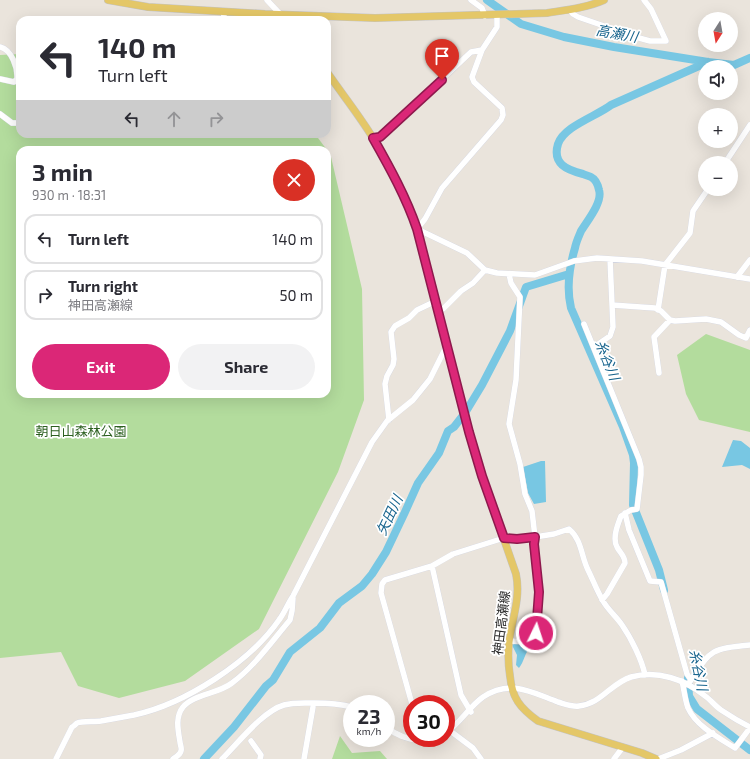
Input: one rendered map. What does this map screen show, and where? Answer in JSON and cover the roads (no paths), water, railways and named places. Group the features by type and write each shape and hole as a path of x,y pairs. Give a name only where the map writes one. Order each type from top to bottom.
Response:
{"main road":[{"path":"108,0 148,7 271,16"},
{"path":"331,18 486,16 547,13 570,10 604,0"},
{"name":"神田高瀬線","path":"331,78 373,138 409,207 417,229 469,432 517,582 517,601 509,640 508,660 511,688 517,702 538,721 657,759"}],"street":[{"path":"267,0 282,16"},
{"path":"471,0 482,8 486,16"},
{"path":"570,10 578,17 639,38 650,41 666,41 652,9 644,0"},
{"path":"222,12 224,16"},
{"path":"497,15 497,27 482,50 472,74 472,79 502,108 503,115 442,188 425,219 417,229 467,253 485,270 508,274 535,275 576,260 610,258 642,261 750,278"},
{"path":"0,47 4,48 10,54 16,68"},
{"path":"373,138 380,137 471,52 482,50"},
{"path":"0,79 14,82 16,80"},
{"path":"0,114 12,123 16,123"},
{"path":"730,156 750,125"},
{"path":"658,310 665,265 690,234 693,211 703,196"},
{"path":"594,346 610,336 613,327 610,258"},
{"path":"737,277 750,260"},
{"path":"438,311 443,309 461,291 473,283 485,270"},
{"path":"508,274 511,283 520,297 516,380 509,424 520,464 525,494 532,511 539,592 535,638 532,642 528,643 509,640"},
{"path":"389,420 385,384 387,376 393,366 394,359 391,332 395,326 409,318 417,310 436,301"},
{"path":"612,305 655,308 670,320 675,321 706,319 721,322 746,338 750,330"},
{"path":"659,373 654,337 670,320"},
{"path":"584,324 642,467 637,509 620,516 615,540 616,546 625,559 625,564 602,600"},
{"path":"56,759 72,727 77,723 136,714 168,704 197,691 214,680 247,654 269,633 280,619 293,596 372,442 389,420 413,400 430,379 447,345"},
{"path":"630,511 629,530 650,581 661,582 690,682 720,709 750,727 735,748 713,734 696,720 688,708 682,681"},
{"path":"409,695 381,593 382,584 385,580 432,566 453,554 504,538 517,539 535,537 554,534 569,529 573,532 579,542 587,568 602,600 622,625 634,647 645,675"},
{"path":"432,566 461,695 470,711"},
{"path":"173,759 178,756 181,751 177,723 179,714 184,706 191,700 221,690 232,683 253,665 290,620 293,596"},
{"path":"690,682 706,658 714,651 727,647 750,645"},
{"path":"455,725 489,694 514,687 562,703 577,706 587,705 595,701 620,682 630,677 645,675 667,677 690,682"},
{"path":"222,759 261,719 285,704 332,703 343,705"},
{"path":"304,759 313,707"},
{"path":"455,734 473,748 481,759"},
{"path":"657,759 681,750 713,734"},
{"path":"251,741 261,755 260,759"},
{"path":"614,759 623,747"}],"water":[{"path":"733,440 741,441 750,448 750,469 742,465 722,467"},
{"path":"545,461 546,502 534,504 528,493 523,467"},
{"path":"516,643 531,646 519,668 516,665 517,655 512,645"}],"waterway":[{"name":"高瀬川","path":"487,0 521,24 564,37 614,47 734,65 750,58"},
{"name":"糸谷川","path":"664,590 659,570 633,505 633,455 623,427 571,308 569,300 569,278 573,255 581,231 597,206 600,195 599,188 591,177 566,168 562,165 557,157 557,151 561,138 582,122 611,105 698,66"},
{"name":"矢田川","path":"204,759 234,727 266,686 273,680 290,652 320,628 339,603 362,586 372,574 386,552 418,483 439,453 448,431 454,427 465,413 482,385 510,331 526,287 569,274"},
{"name":"糸谷川","path":"688,678 689,696 697,709 750,750"}],"park label":[{"name":"朝日山森林公園","path":"81,431"}]}
